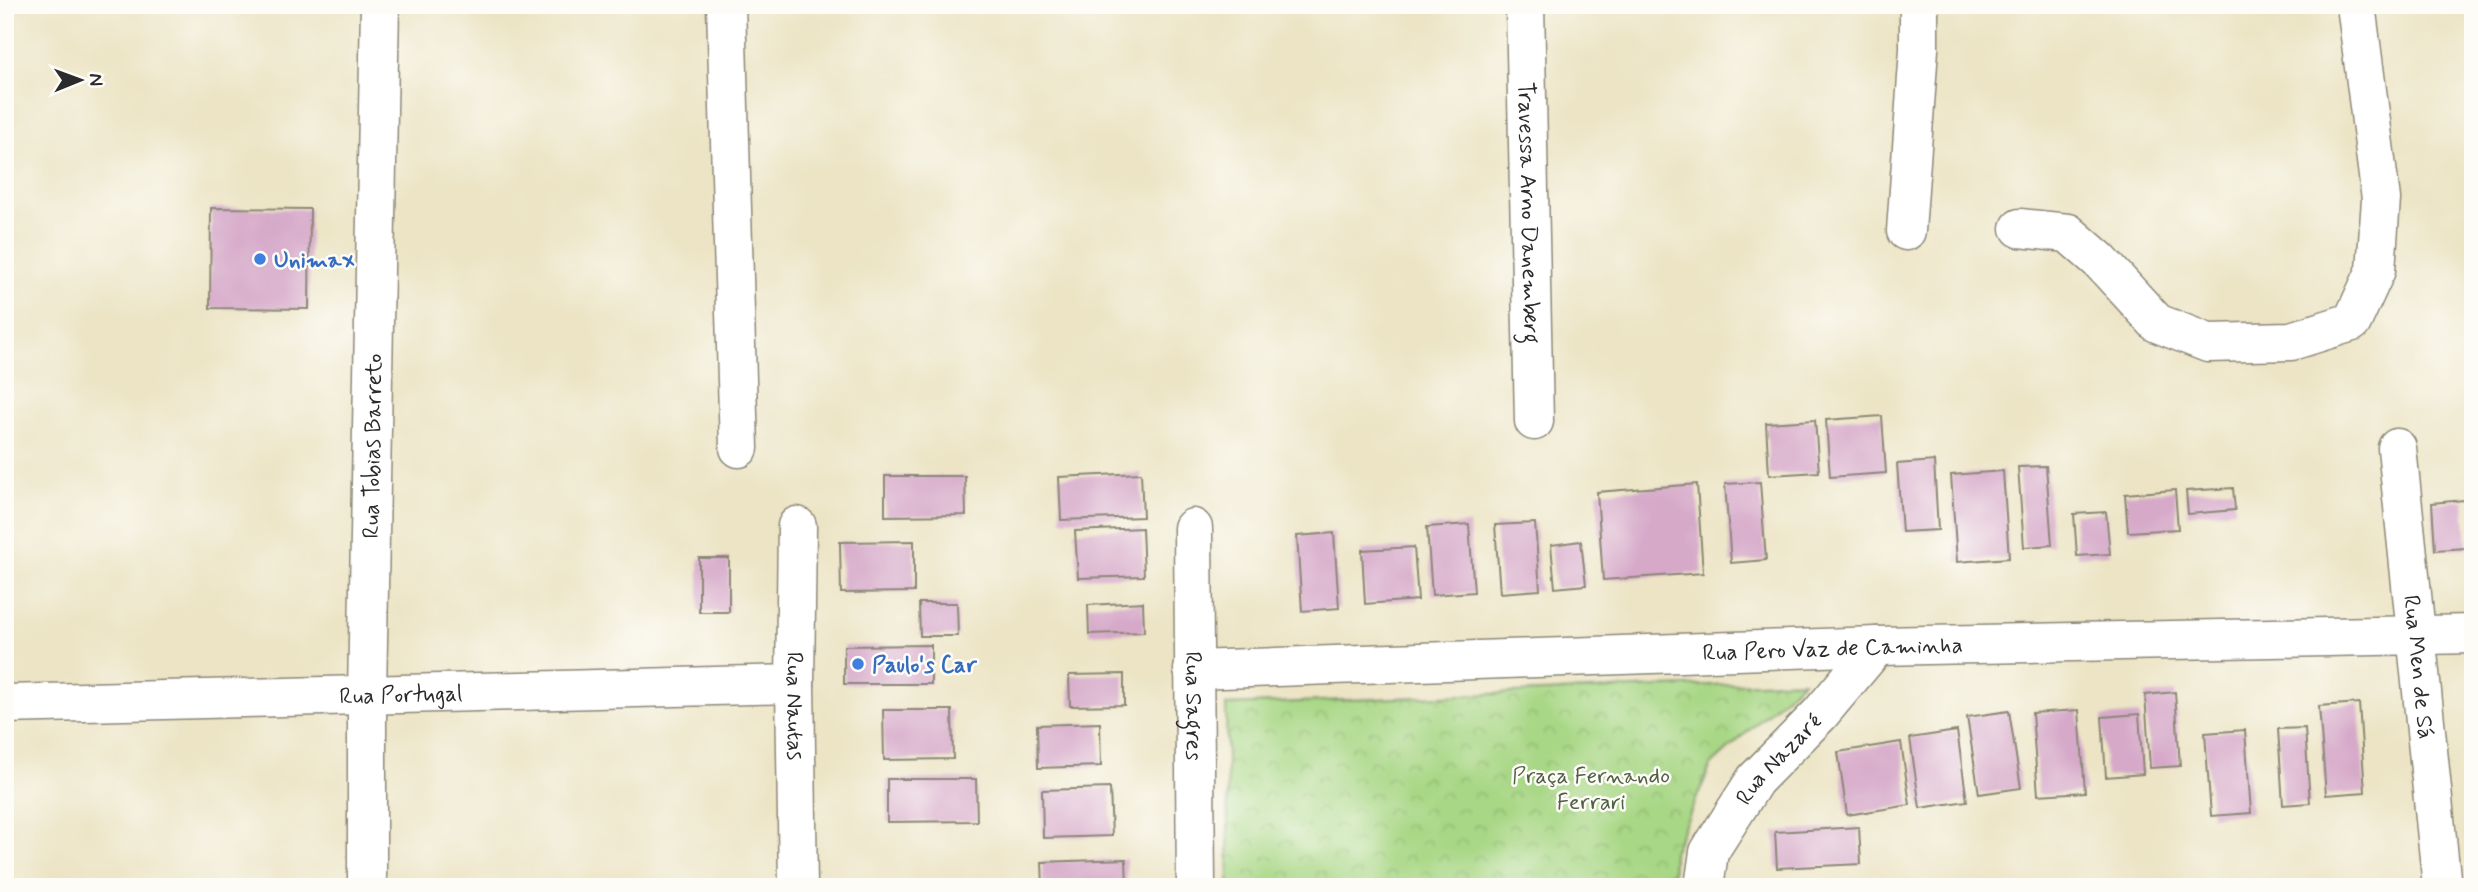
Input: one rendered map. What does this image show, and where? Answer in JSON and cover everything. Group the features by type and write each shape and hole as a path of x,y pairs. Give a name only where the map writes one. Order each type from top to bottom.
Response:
{"street":[{"name":"Rua Tobias Barreto","path":"367,887 367,694 380,5"},
{"path":"726,5 739,448"},
{"name":"Travessa Arno Danemberg","path":"1525,5 1534,421"},
{"path":"1906,231 1919,49 1919,5"},
{"path":"2021,228 2068,233 2100,261 2157,323 2208,343 2291,341 2352,322 2376,270 2381,199 2356,5"},
{"name":"Rua Men de Sá","path":"2397,448 2442,887"},
{"name":"Rua Nautas","path":"797,526 795,684 798,887"},
{"name":"Rua Sagres","path":"1193,528 1196,887"},
{"name":"Rua Pero Vaz de Caminha","path":"1193,670 1877,646 2473,634"},
{"name":"Rua Nazaré","path":"1704,887 1710,852 1755,780 1820,714 1877,646"},
{"name":"Rua Portugal","path":"5,704 795,684"}],"green space":[{"name":"Praça Fernando Ferrari","path":"1803,681 1711,765 1673,852 1672,887 1229,887 1226,705"}],"building":[{"name":"Unimax","path":"211,208 310,209 309,309 210,308"},
{"path":"1882,416 1886,473 1830,477 1826,420"},
{"path":"1815,420 1819,472 1769,475 1766,423"},
{"path":"1934,461 1938,530 1902,532 1897,464"},
{"path":"2046,466 2052,545 2024,547 2018,467"},
{"path":"2003,471 2009,558 1957,562 1951,475"},
{"path":"1141,473 1143,517 1061,520 1059,477"},
{"path":"885,476 965,476 966,515 885,516"},
{"path":"1760,482 1766,560 1731,563 1725,484"},
{"path":"1697,484 1703,573 1603,580 1597,492"},
{"path":"2233,488 2235,510 2188,514 2186,491"},
{"path":"2175,490 2178,529 2128,532 2125,494"},
{"path":"2464,500 2467,548 2435,550 2432,503"},
{"path":"2106,512 2110,554 2077,556 2074,514"},
{"path":"1535,523 1540,590 1500,593 1495,525"},
{"path":"1469,524 1474,592 1432,595 1427,527"},
{"path":"1142,528 1144,576 1078,578 1075,531"},
{"path":"1334,533 1339,608 1302,611 1297,536"},
{"path":"914,541 914,592 841,593 840,542"},
{"path":"1581,541 1586,585 1555,588 1551,545"},
{"path":"1414,547 1418,600 1365,604 1362,550"},
{"path":"699,558 729,558 729,612 699,612"},
{"path":"1143,602 1144,632 1089,634 1088,605"},
{"path":"919,603 957,603 958,636 920,636"},
{"path":"931,645 931,684 844,684 844,646"},
{"path":"1124,674 1124,705 1070,706 1069,675"},
{"path":"2175,692 2180,766 2150,768 2145,695"},
{"path":"2359,703 2365,792 2326,795 2319,706"},
{"path":"883,710 952,710 953,759 884,760"},
{"path":"2079,710 2085,792 2038,795 2032,713"},
{"path":"2009,711 2021,788 1979,794 1967,717"},
{"path":"2139,714 2143,774 2106,777 2102,717"},
{"path":"1100,723 1101,766 1038,768 1037,725"},
{"path":"2305,728 2310,803 2283,805 2278,729"},
{"path":"2245,730 2251,813 2211,816 2205,733"},
{"path":"1957,731 1967,801 1920,808 1910,738"},
{"path":"1901,742 1910,805 1847,815 1838,752"},
{"path":"887,779 976,779 977,821 887,822"},
{"path":"1110,788 1112,836 1043,838 1042,790"},
{"path":"1859,827 1861,864 1777,868 1775,832"},
{"path":"1126,859 1127,887 1043,887 1042,862"}],"place":[{"name":"Unimax","path":"260,259"},
{"name":"Paulo's Car","path":"858,664"}]}
